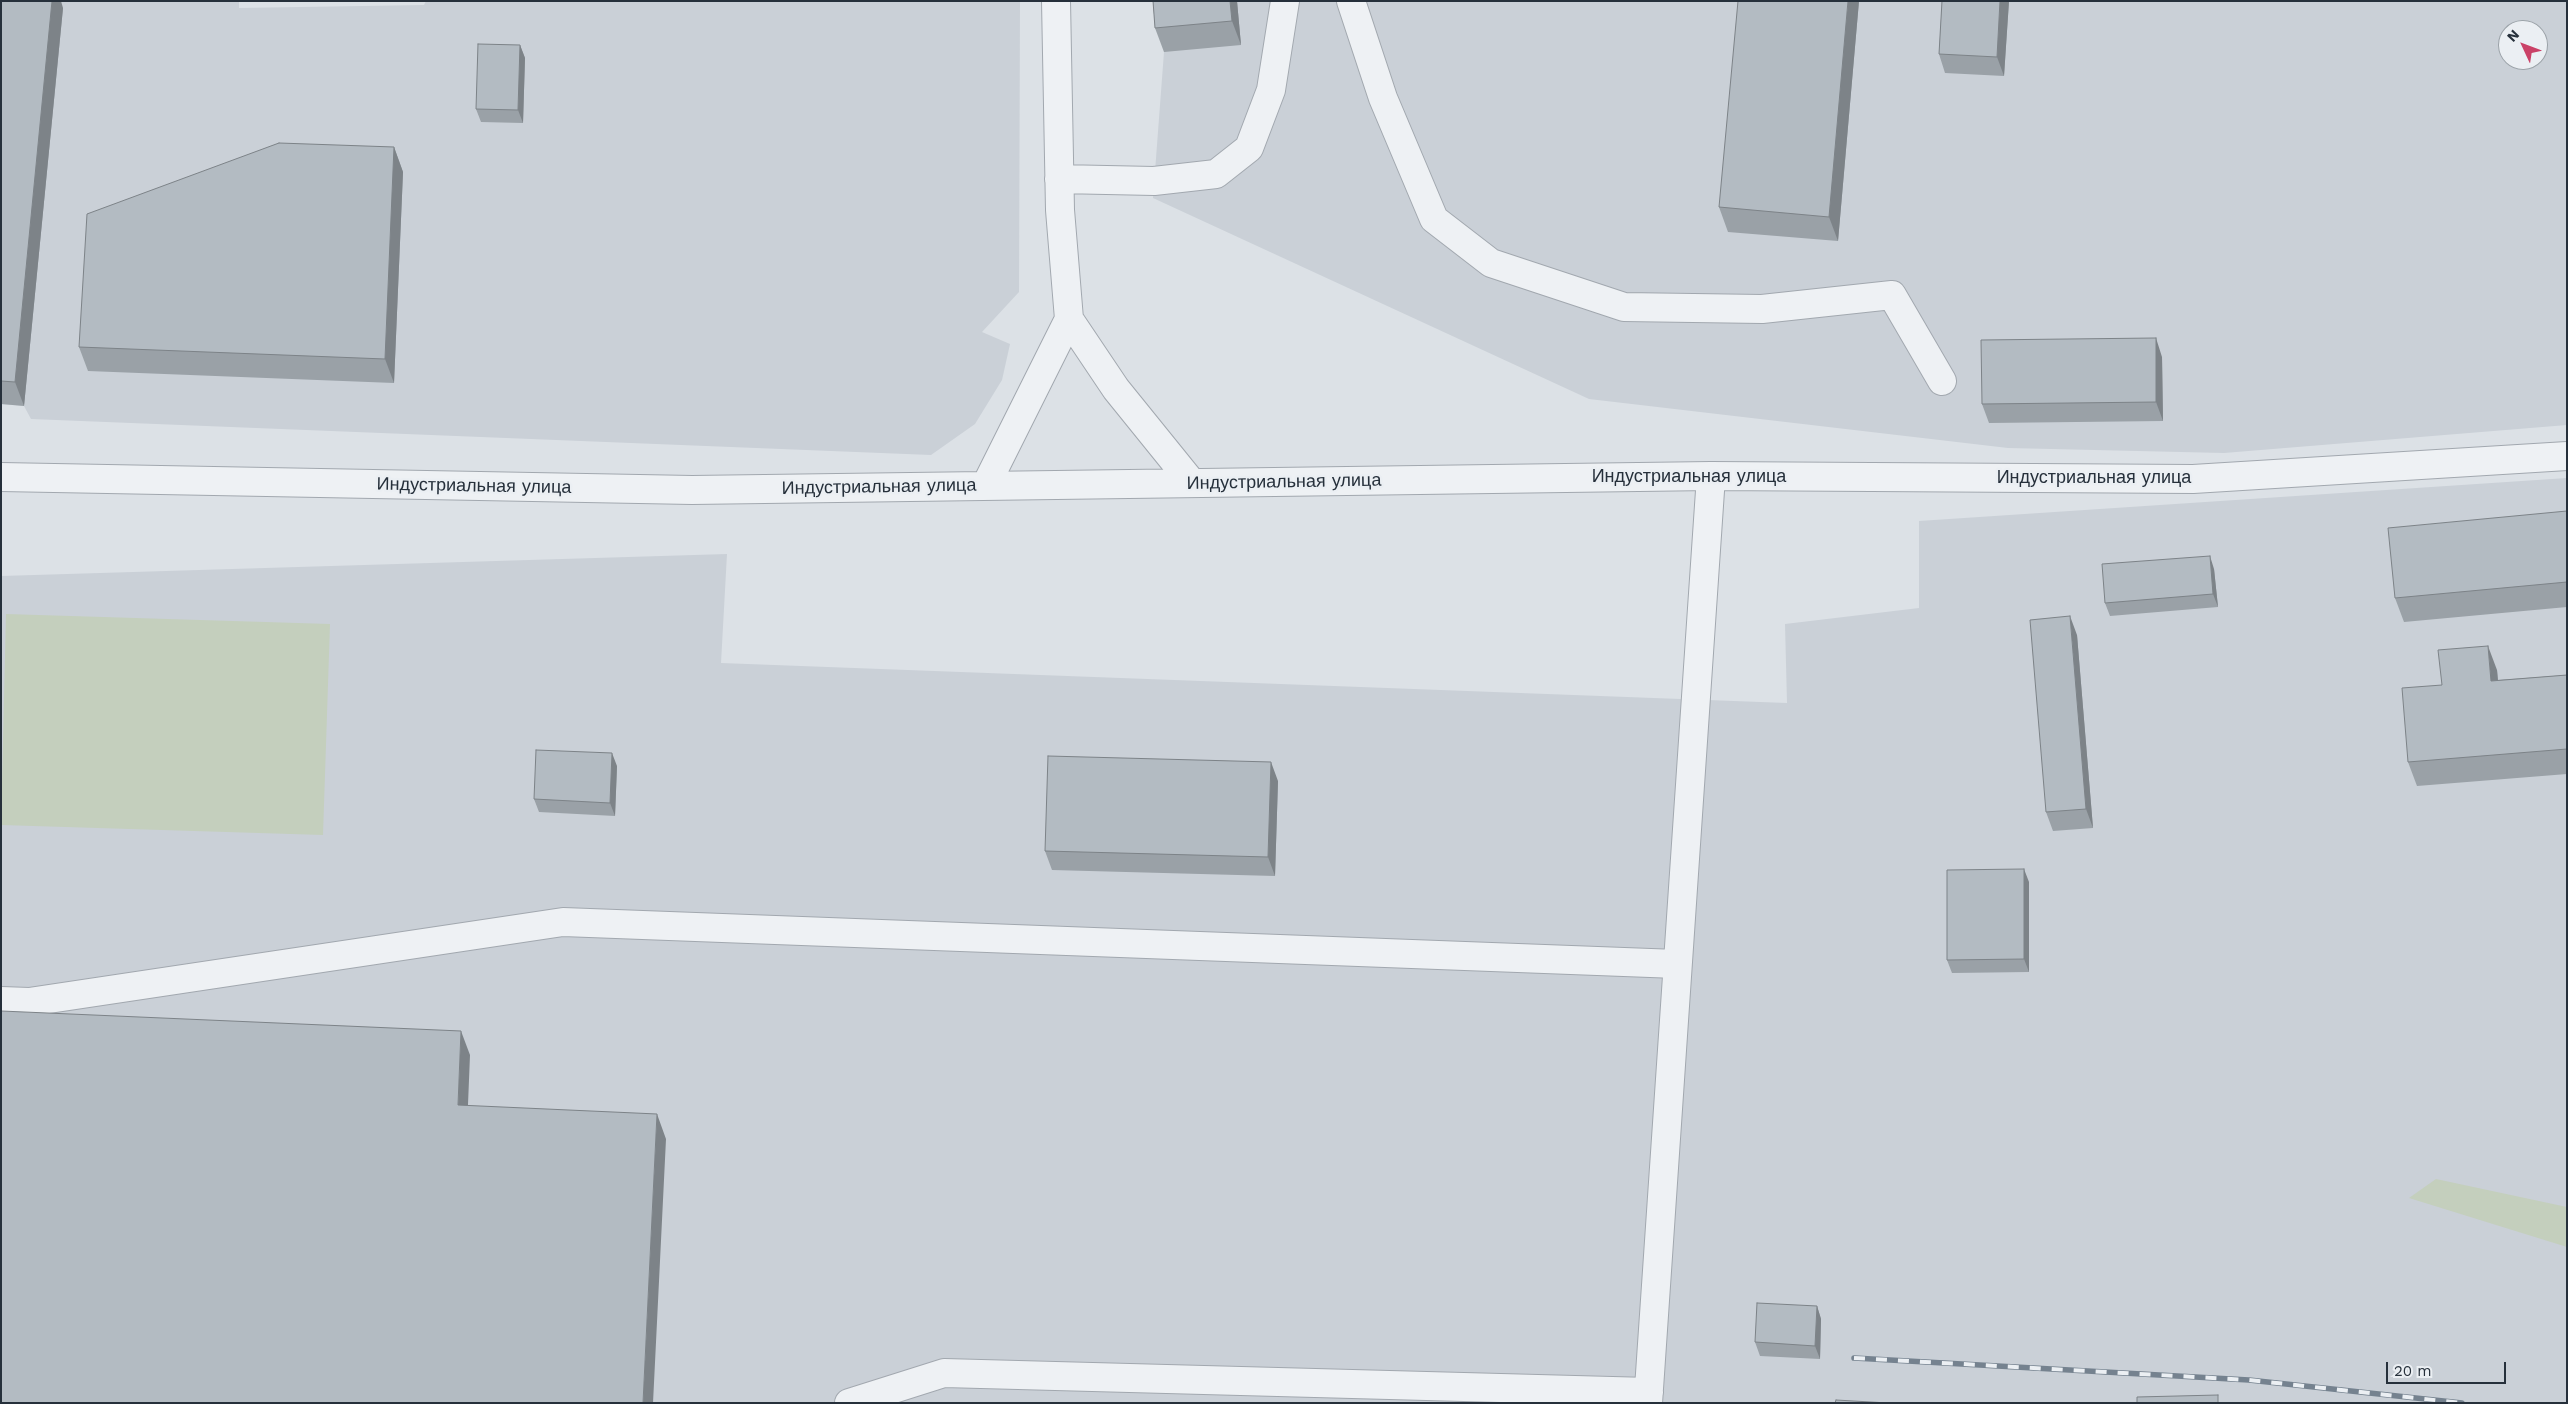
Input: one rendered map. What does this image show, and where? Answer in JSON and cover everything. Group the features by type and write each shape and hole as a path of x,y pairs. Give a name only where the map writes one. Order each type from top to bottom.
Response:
{"street":[{"path":"1056,1 1059,179 1069,319 1116,390 1192,483"},
{"path":"1059,179 1154,181 1216,174 1249,148 1271,90 1285,1"},
{"path":"1351,1 1383,98 1434,219 1490,263 1624,307 1762,309 1892,295 1942,381"},
{"path":"986,485 1069,319"},
{"name":"Индустриальная улица","path":"1,477 692,490 1711,476 2193,479 2567,456"},
{"path":"849,1403 944,1373 1648,1397 1711,476"},
{"path":"1,1001 29,1002 563,922 1677,964"}],"shaded area":[{"path":"1,1 239,1 239,8 424,5 426,1 1020,1 1019,292 982,332 1010,344 1002,380 975,424 931,455 31,419 24,406 1,404"},
{"path":"1160,1 2567,1 2567,425 2224,453 2008,448 1589,399 1153,198 1164,52"},
{"path":"2567,478 2567,1403 1,1403 1,576 727,554 721,663 1787,703 1785,624 1919,608 1919,521"}],"green space":[{"path":"6,614 330,624 323,835 1,825"},
{"path":"2436,1179 2567,1207 2567,1247 2409,1198"}],"building":[{"path":"1,1 52,1 15,382 1,381"},
{"path":"1153,1 1230,1 1232,21 1155,28"},
{"path":"1738,1 1848,1 1829,217 1719,207"},
{"path":"1942,1 2000,1 1997,57 1939,54"},
{"path":"478,44 520,45 518,110 476,109"},
{"path":"279,143 394,147 385,359 79,347 87,214"},
{"path":"2156,338 2156,402 1982,404 1981,340"},
{"path":"2567,511 2567,582 2395,598 2388,528"},
{"path":"2210,556 2213,594 2105,603 2102,564"},
{"path":"2070,616 2086,809 2046,812 2030,620"},
{"path":"2488,646 2491,681 2567,675 2567,749 2408,762 2402,688 2442,685 2438,650"},
{"path":"536,750 612,753 610,803 534,799"},
{"path":"1048,756 1271,762 1268,857 1045,851"},
{"path":"2024,869 2024,959 1947,960 1947,870"},
{"path":"1,1011 461,1031 458,1105 657,1114 643,1403 1,1403"},
{"path":"1757,1303 1817,1306 1815,1346 1755,1342"},
{"path":"2218,1395 2218,1403 2137,1403 2137,1397"},
{"path":"1836,1400 1888,1403 1835,1403"}],"railway":[{"path":"1854,1358 2249,1380 2462,1403"}]}
